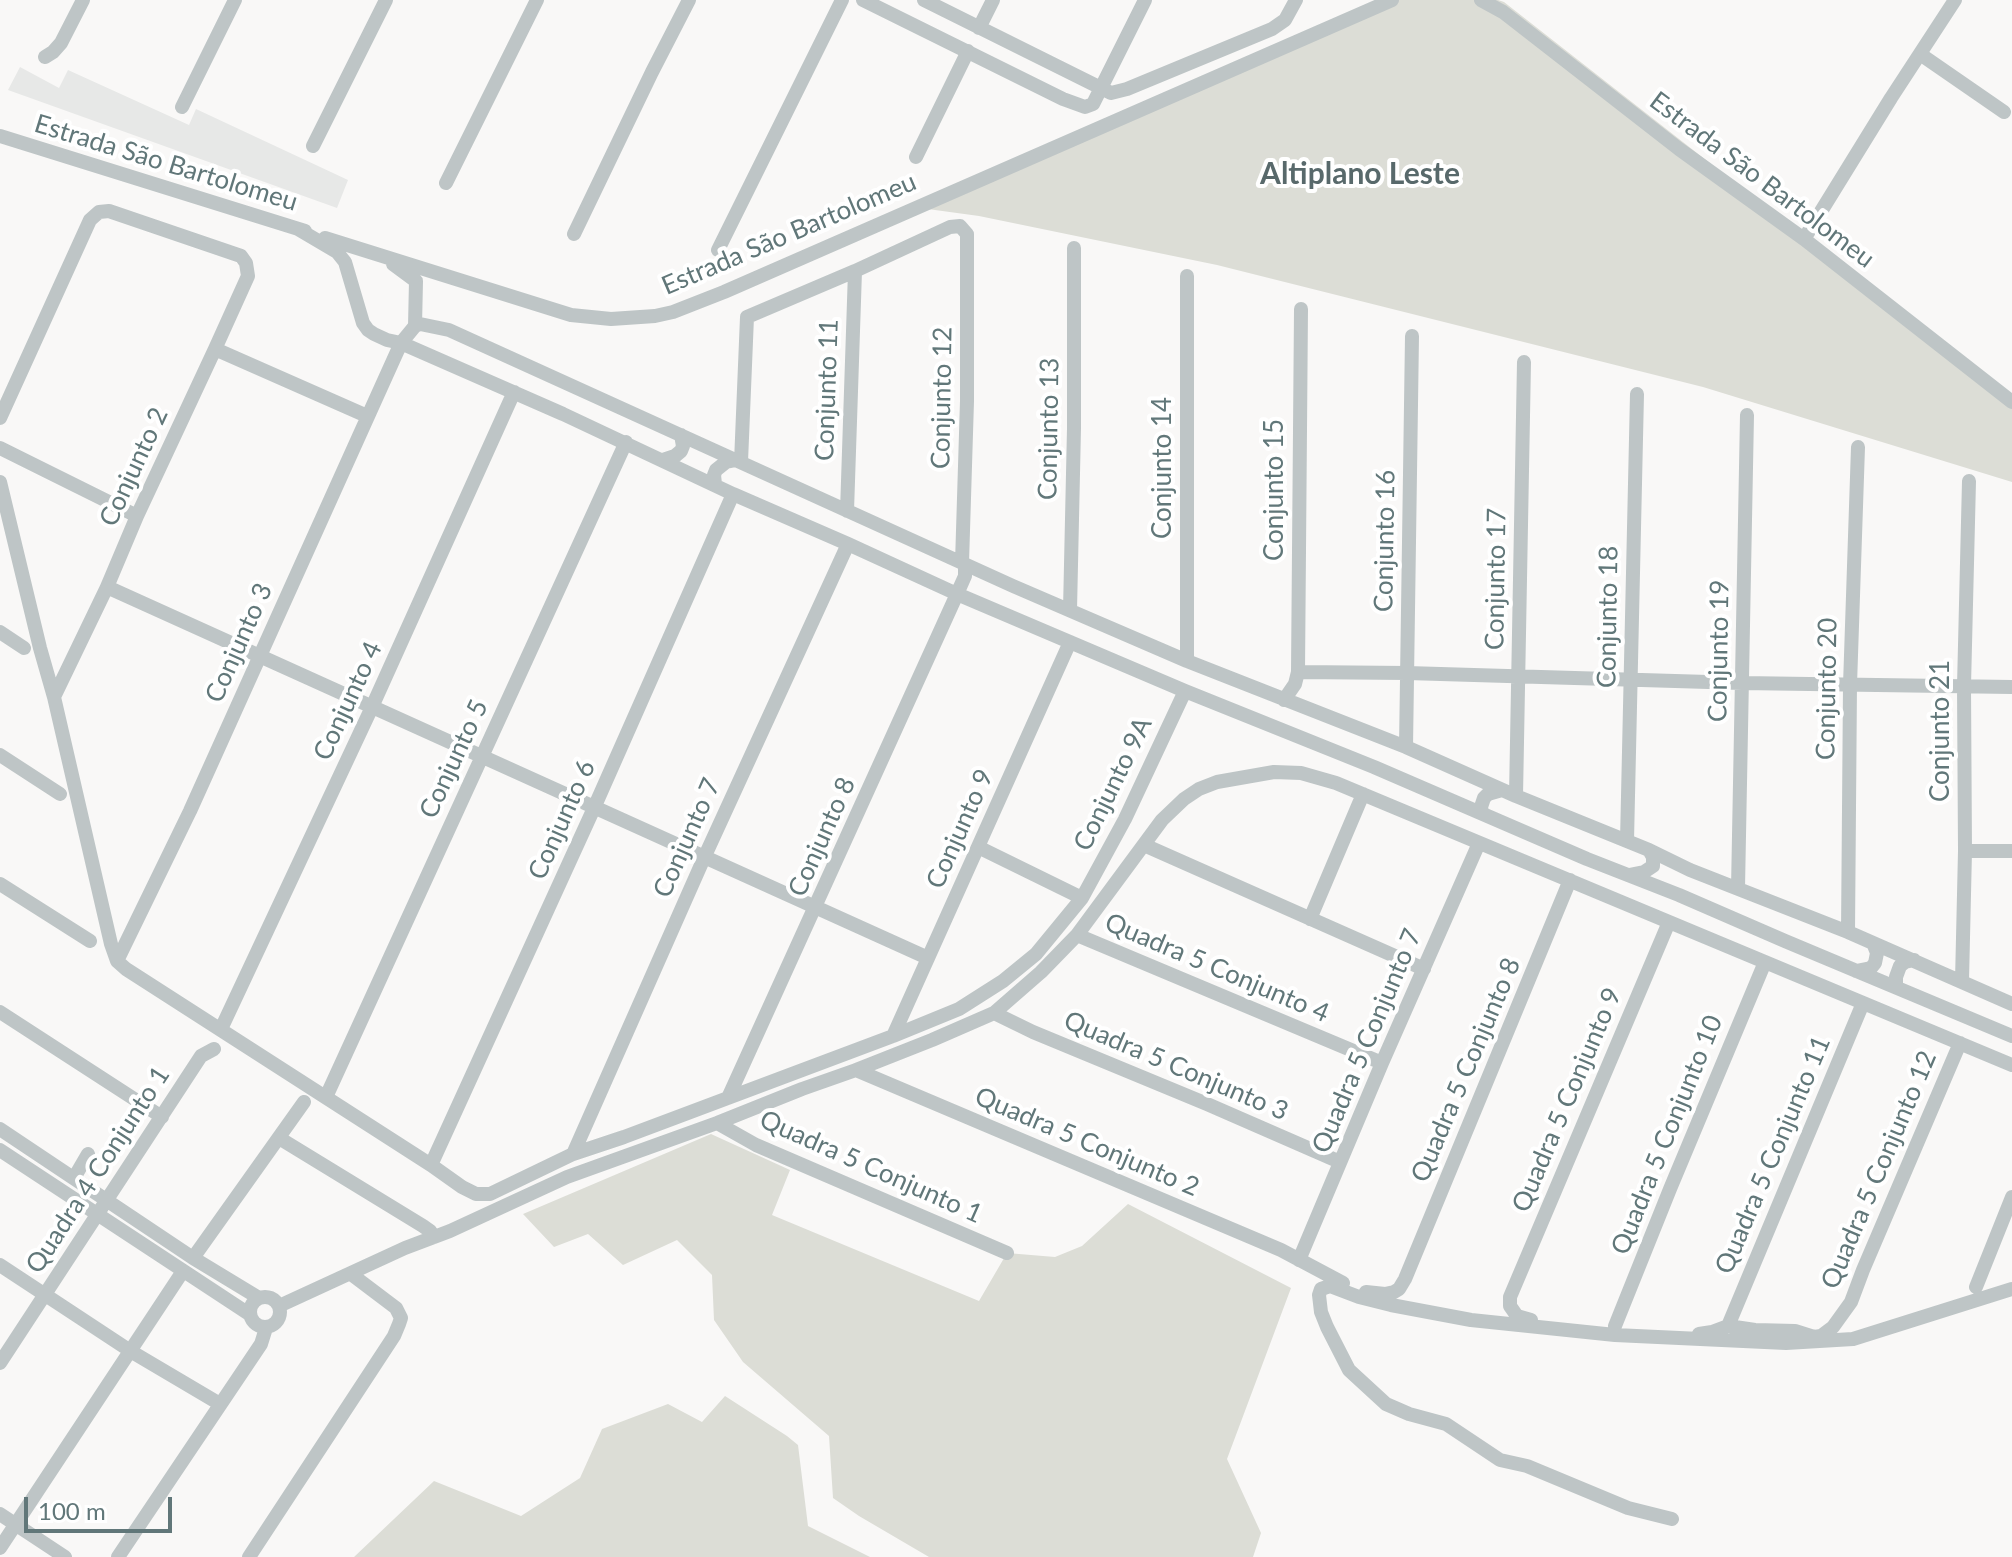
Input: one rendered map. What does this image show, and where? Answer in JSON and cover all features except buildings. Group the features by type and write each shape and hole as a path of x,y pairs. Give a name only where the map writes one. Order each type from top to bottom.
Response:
{"street":[{"path":"45,57 61,43 83,0"},
{"path":"182,107 235,0"},
{"path":"313,146 386,0"},
{"path":"446,183 537,0"},
{"path":"574,234 689,0"},
{"path":"718,250 842,0"},
{"path":"863,0 1080,106 1093,104 1145,0"},
{"path":"908,22 922,0 1111,93 1272,29 1285,20 1296,0"},
{"path":"979,28 993,0"},
{"name":"Estrada São Bartolomeu","path":"1481,0 1503,12 1679,149 1804,239 2012,402"},
{"path":"1804,239 1955,0"},
{"name":"Estrada São Bartolomeu","path":"0,136 571,315 632,319 673,312 780,268 1387,1"},
{"path":"916,157 968,51"},
{"path":"1920,54 2004,112"},
{"name":"Conjunto 2","path":"0,418 90,220 99,212 109,211 241,256 246,263 248,276 54,697"},
{"name":"Conjunto 12","path":"855,271 950,227 960,226 967,234 965,576 957,594"},
{"path":"298,229 337,252 345,262 363,323 368,330 387,340 401,343 514,392 957,594 2012,1036"},
{"path":"353,247 373,318 381,329 401,343"},
{"name":"Conjunto 13","path":"1070,610 1074,248"},
{"path":"380,255 416,281 418,325"},
{"path":"418,325 423,269"},
{"path":"738,461 747,317 855,271"},
{"name":"Conjunto 11","path":"847,511 855,271"},
{"name":"Conjunto 14","path":"1187,276 1187,661"},
{"name":"Conjunto 15","path":"1298,672 1301,309"},
{"path":"418,325 449,330 1013,586 1187,661 1406,747 2012,1004"},
{"name":"Conjunto 3","path":"117,961 190,811 401,343 418,325"},
{"name":"Conjunto 16","path":"1406,747 1412,336"},
{"path":"215,349 367,416"},
{"name":"Conjunto 17","path":"1509,793 1519,677 1524,362"},
{"name":"Conjunto 4","path":"221,1029 372,707 514,392"},
{"name":"Conjunto 18","path":"1627,841 1637,394"},
{"name":"Conjunto 19","path":"1738,888 1747,415"},
{"path":"663,460 681,451 681,435"},
{"name":"Conjunto 5","path":"326,1097 626,442"},
{"name":"Conjunto 20","path":"1848,932 1850,685 1858,447"},
{"path":"0,448 137,516"},
{"path":"715,484 716,470 726,462 738,461"},
{"name":"Conjunto 21","path":"1962,981 1969,481"},
{"path":"0,482 117,961 431,1165"},
{"name":"Conjunto 6","path":"431,1165 733,494"},
{"name":"Conjunto 7","path":"573,1154 848,544"},
{"path":"998,611 999,597 1013,586"},
{"path":"107,587 928,958"},
{"name":"Conjunto 8","path":"728,1098 957,594"},
{"path":"0,632 24,648"},
{"name":"Conjunto 9","path":"893,1036 1070,642"},
{"name":"Conjunto 9A","path":"431,1165 476,1194 498,1191 573,1154 959,1009 1003,981 1036,954 1082,898 1192,694 1209,693 1217,685 1215,671"},
{"path":"1284,700 1295,684 1298,672 2012,687"},
{"path":"0,755 60,794"},
{"path":"1443,797 1459,785 1459,771"},
{"path":"279,1306 567,1177 856,1070 994,1013 1077,935 1162,820 1184,799 1217,782 1274,772 1301,773 1336,783 2012,1065"},
{"path":"1482,813 1481,807 1488,794 1509,793"},
{"path":"1310,919 1363,794"},
{"name":"Quadra 5 Conjunto 7","path":"1299,1260 1479,843"},
{"path":"1144,845 1424,969"},
{"path":"978,847 1082,898"},
{"path":"1628,875 1650,869 1653,861 1649,850"},
{"path":"1965,851 2012,851"},
{"path":"1678,895 1674,886 1675,877 1682,871 1690,870"},
{"name":"Quadra 5 Conjunto 8","path":"1405,1279 1570,880"},
{"path":"0,884 90,941"},
{"name":"Quadra 5 Conjunto 9","path":"1615,1326 1517,1316 1510,1306 1510,1297 1669,922"},
{"name":"Quadra 5 Conjunto 4","path":"1077,935 1382,1063"},
{"path":"1856,971 1871,968 1875,963 1877,953 1873,943"},
{"path":"1896,987 1900,966 1914,960"},
{"name":"Quadra 5 Conjunto 10","path":"1615,1326 1765,962"},
{"name":"Quadra 5 Conjunto 11","path":"1728,1326 1863,1003"},
{"path":"0,1012 162,1117"},
{"name":"Quadra 5 Conjunto 3","path":"994,1013 1340,1162"},
{"name":"Quadra 5 Conjunto 12","path":"1728,1326 1784,1330 1814,1337 1833,1327 1851,1302 1960,1043"},
{"name":"Quadra 4 Conjunto 1","path":"0,1363 201,1056 214,1049"},
{"name":"Quadra 5 Conjunto 2","path":"856,1070 1299,1260 1354,1289 1373,1293 1394,1292 1405,1279"},
{"path":"193,1258 304,1102"},
{"name":"Quadra 5 Conjunto 1","path":"717,1123 756,1145 1007,1253"},
{"path":"0,1129 193,1258 259,1298"},
{"path":"279,1138 423,1226 434,1237"},
{"path":"0,1150 249,1314 253,1323 266,1328 275,1324 280,1311 273,1299 263,1297 251,1304 249,1314"},
{"path":"74,1178 88,1154"},
{"path":"1976,1287 2012,1197"},
{"path":"0,1265 132,1352 220,1404"},
{"path":"0,1548 183,1271"},
{"path":"249,1557 399,1324 401,1318 396,1308 351,1274"},
{"path":"1672,1519 1628,1508 1527,1466 1500,1460 1446,1424 1386,1404 1349,1370 1321,1312 1321,1289 1330,1286 1391,1305 1471,1320 1615,1335 1786,1343 1853,1339 2012,1289"},
{"path":"1615,1326 1704,1334 1728,1326"},
{"path":"118,1557 261,1344 266,1328"},
{"path":"0,1514 65,1557"}],"shaded area":[{"path":"1391,0 1504,2 2012,404 2012,482 1703,387 1217,265 979,216 913,207"},
{"path":"20,67 59,88 68,70 189,125 196,109 348,180 337,208 8,90"},
{"path":"711,1134 790,1170 772,1215 979,1301 1007,1253 1055,1257 1082,1246 1128,1204 1291,1288 1227,1459 1261,1533 1253,1557 929,1557 833,1498 829,1436 743,1362 714,1320 712,1275 677,1240 623,1265 588,1234 554,1247 523,1214"},
{"path":"725,1396 798,1445 808,1526 870,1557 354,1557 434,1481 521,1516 580,1478 602,1429 668,1404 702,1422"}],"district":[{"name":"Altiplano Leste","path":"1360,174"}]}
